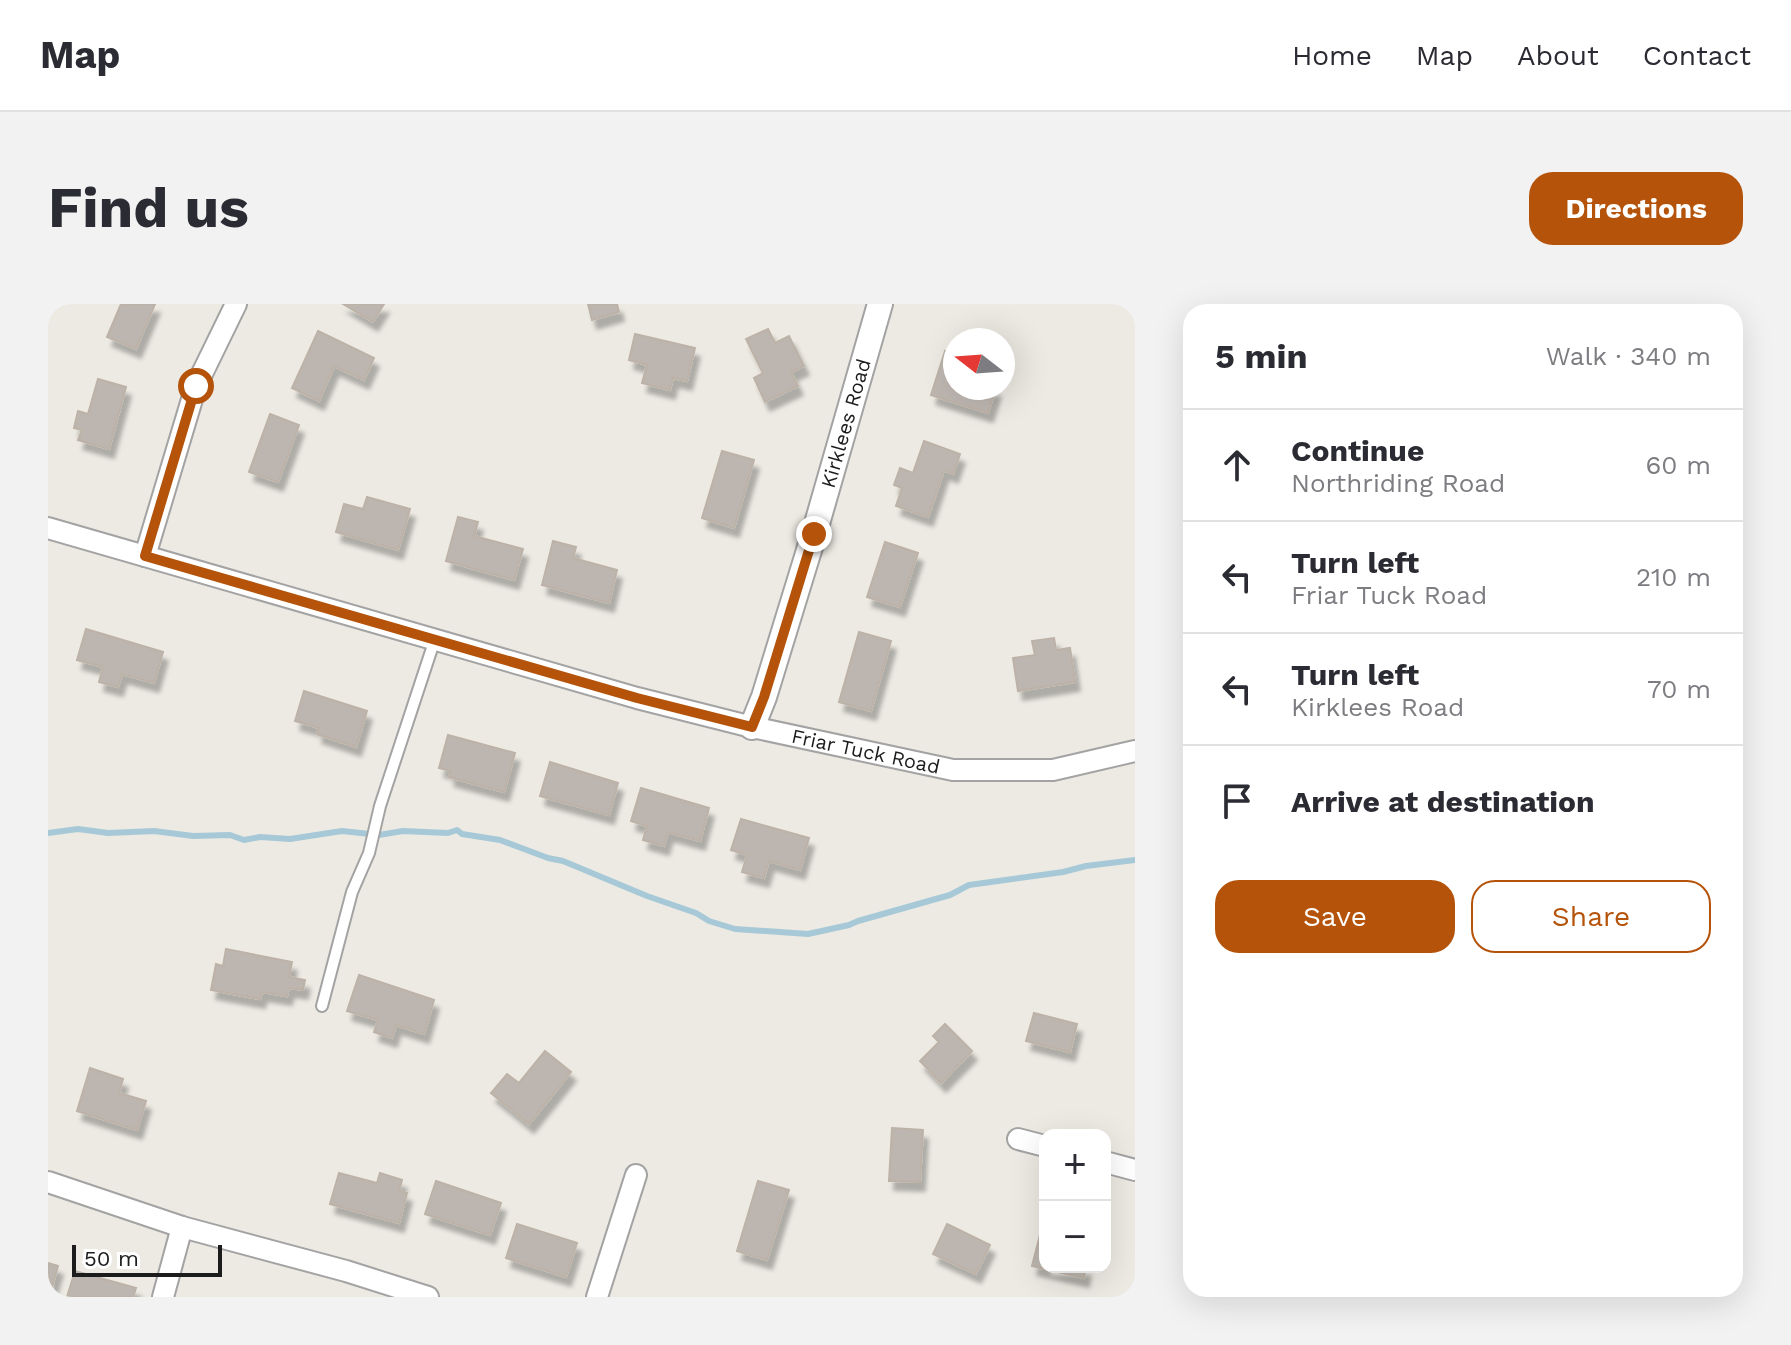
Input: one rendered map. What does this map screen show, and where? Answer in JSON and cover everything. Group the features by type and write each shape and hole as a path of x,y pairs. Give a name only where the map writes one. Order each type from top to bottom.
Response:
{"street":[{"path":"145,556 196,386 236,304"},
{"name":"Kirklees Road","path":"752,727 814,534 880,304"},
{"name":"Friar Tuck Road","path":"48,528 622,694 752,727 953,770 1053,770 1135,751"},
{"path":"1018,1139 1039,1144"},
{"path":"1111,1164 1135,1170"},
{"path":"597,1297 636,1175"},
{"path":"48,1182 182,1227 346,1271 428,1297"},
{"path":"163,1297 182,1227"}],"lane":[{"path":"322,1006 352,892 369,853 380,806 435,639"}],"building":[{"path":"121,304 155,304 136,349 107,337"},
{"path":"343,304 384,304 373,322"},
{"path":"588,304 617,304 619,312 592,320"},
{"path":"768,329 775,343 789,336 804,366 791,372 798,386 765,402 754,378 763,373 746,339"},
{"path":"318,331 374,358 364,380 334,366 319,401 292,388"},
{"path":"635,334 695,348 687,381 673,378 670,390 642,383 647,365 629,360"},
{"path":"943,357 943,399 931,395"},
{"path":"98,379 126,387 109,449 78,440 82,430 74,428 78,411 88,414"},
{"path":"947,400 992,400 988,413"},
{"path":"270,414 299,425 278,482 249,472"},
{"path":"924,441 960,454 953,474 944,470 928,517 896,506 902,488 894,485 900,468 913,473"},
{"path":"722,451 754,460 734,528 702,518"},
{"path":"367,497 410,509 398,550 336,532 344,504 363,509"},
{"path":"458,517 478,522 474,536 523,549 514,580 446,561"},
{"path":"553,541 576,547 573,558 617,570 609,603 542,585"},
{"path":"885,542 918,553 900,607 867,597"},
{"path":"86,629 163,652 154,683 122,674 118,687 99,682 103,667 77,660"},
{"path":"859,632 891,641 871,711 839,702"},
{"path":"1054,638 1056,650 1070,648 1075,682 1018,691 1013,658 1035,655 1032,641"},
{"path":"304,691 367,711 356,747 317,734 319,728 295,721"},
{"path":"448,735 515,753 504,792 449,777 451,771 439,768"},
{"path":"550,762 618,783 609,815 540,796"},
{"path":"641,788 709,808 700,841 668,832 664,846 643,840 647,826 631,821"},
{"path":"741,819 809,838 800,870 769,861 764,878 742,872 747,855 731,850"},
{"path":"226,949 292,962 289,977 305,980 303,990 289,988 287,996 262,992 260,999 211,990 216,964 223,966"},
{"path":"359,975 434,1000 424,1034 396,1025 392,1038 374,1032 378,1020 347,1011"},
{"path":"1034,1013 1077,1024 1070,1052 1026,1041"},
{"path":"945,1024 972,1051 941,1083 920,1061 939,1042 933,1036"},
{"path":"545,1051 571,1072 529,1124 491,1093 507,1074 519,1083"},
{"path":"90,1068 123,1079 119,1093 146,1101 137,1130 77,1111"},
{"path":"892,1128 923,1130 920,1182 889,1181"},
{"path":"339,1173 377,1183 380,1173 402,1180 399,1191 407,1193 399,1223 330,1204"},
{"path":"436,1181 501,1203 490,1235 425,1214"},
{"path":"758,1181 789,1190 767,1260 737,1251"},
{"path":"517,1224 577,1243 566,1277 506,1258"},
{"path":"947,1224 990,1245 976,1274 933,1254"},
{"path":"1039,1239 1039,1268 1032,1266"},
{"path":"48,1263 58,1266 49,1297 48,1297"},
{"path":"75,1271 136,1288 133,1297 67,1297"},
{"path":"1062,1273 1085,1273 1084,1278"}],"waterway":[{"path":"48,833 78,829 108,833 154,831 193,836 230,835 244,840 260,837 290,839 342,831 379,835 403,831 448,833 457,830 462,834 500,840 563,861 735,929 808,934 950,895 969,885 1135,860"}],"route":[{"path":"196,386 145,556 637,698 752,727 814,534"}]}
